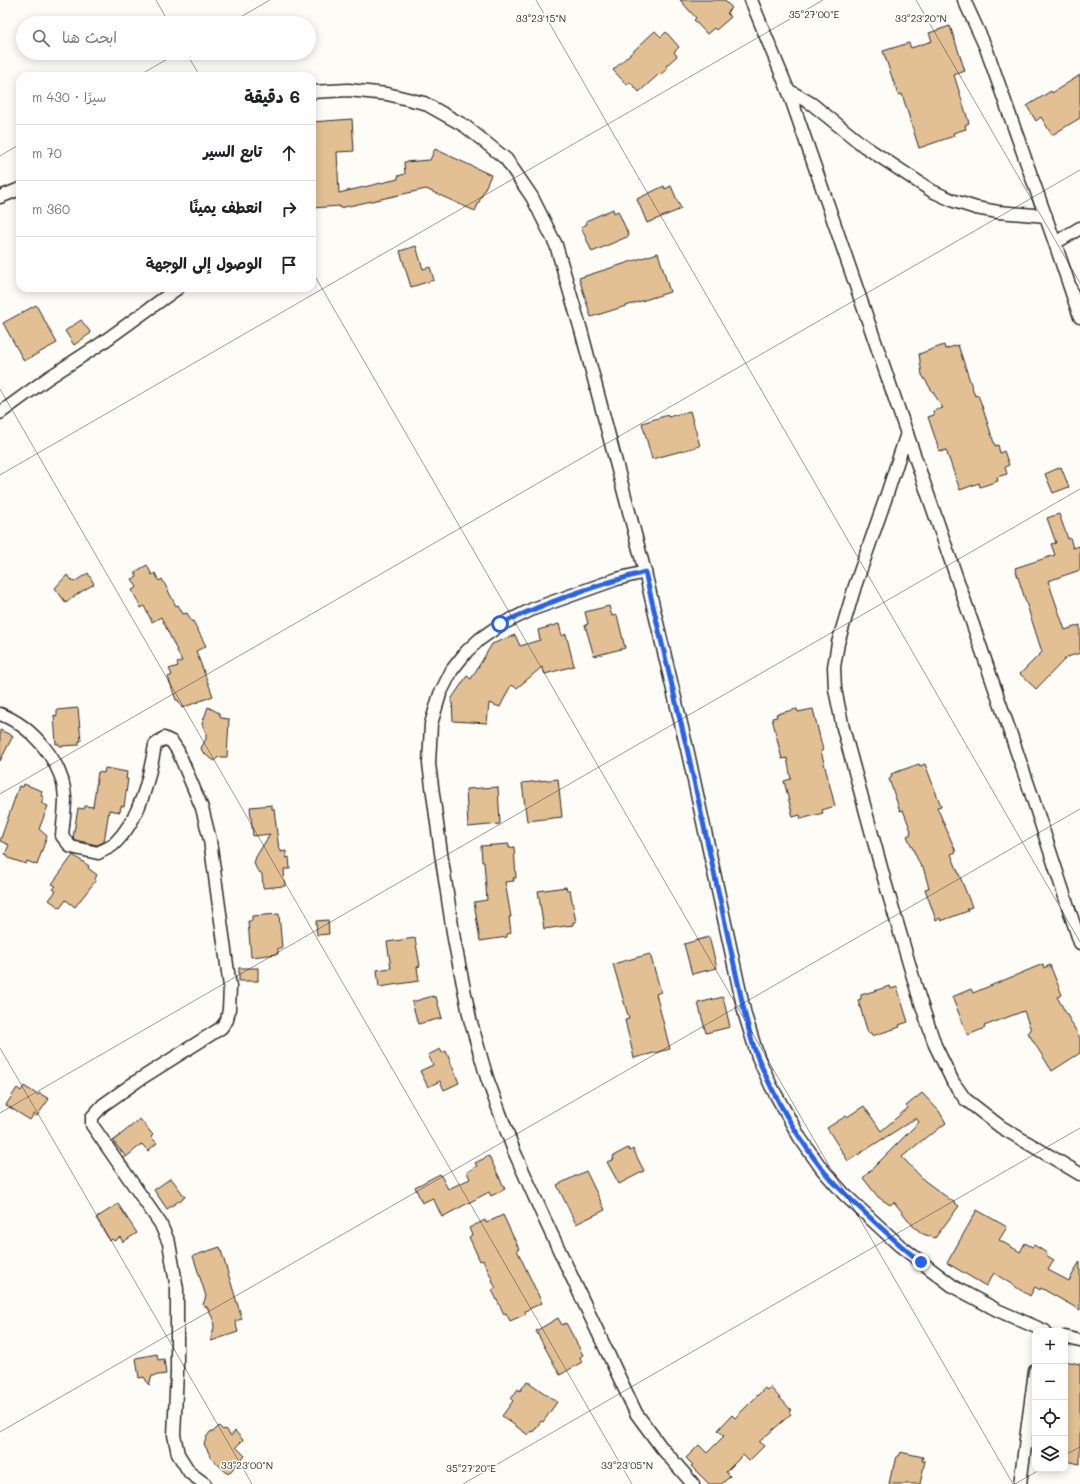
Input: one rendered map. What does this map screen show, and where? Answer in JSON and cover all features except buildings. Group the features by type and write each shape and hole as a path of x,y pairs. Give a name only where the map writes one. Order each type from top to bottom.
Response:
{"street":[{"path":"751,0 788,90 1028,786 1080,943"},
{"path":"964,0 986,48 1046,216 1080,317"},
{"path":"316,92 348,90 380,93 424,103 465,126 506,159 532,198 556,245 645,572 688,753 745,1015 758,1057 771,1086 800,1138 822,1169 844,1194 899,1245 954,1287 997,1310 1036,1328"},
{"path":"788,90 812,104 864,146 932,191 954,201 976,208 998,212 1046,216"},
{"path":"0,197 16,191"},
{"path":"1055,243 1080,228"},
{"path":"0,413 172,292"},
{"path":"907,433 886,500 855,586 838,643 834,667 835,689 843,728 885,882 918,994 935,1045 953,1082 965,1099 1001,1127 1080,1174"},
{"path":"645,572 611,581 533,609 500,624 467,651 452,670 440,694 431,724 429,764 454,939 470,1019 487,1078 511,1144 544,1218 636,1413 660,1447 693,1484"},
{"path":"0,714 9,717 26,729 40,741 49,754 60,776 65,797 62,836 71,847 98,853 113,845 127,829 139,805 151,770 155,745 164,738 172,742 178,751 202,808 210,840 230,987 229,1009 226,1020 221,1028 167,1061 103,1106 92,1117 92,1125 160,1223 169,1243 177,1289 177,1372 174,1436 178,1454 190,1473 205,1484"},
{"path":"1068,1338 1080,1341"},
{"path":"1020,1484 1032,1394"}],"route":[{"path":"500,624 533,609 579,592 617,579 645,572 688,753 745,1015 758,1057 771,1086 800,1138 822,1169 844,1194 899,1245 921,1262"}]}
